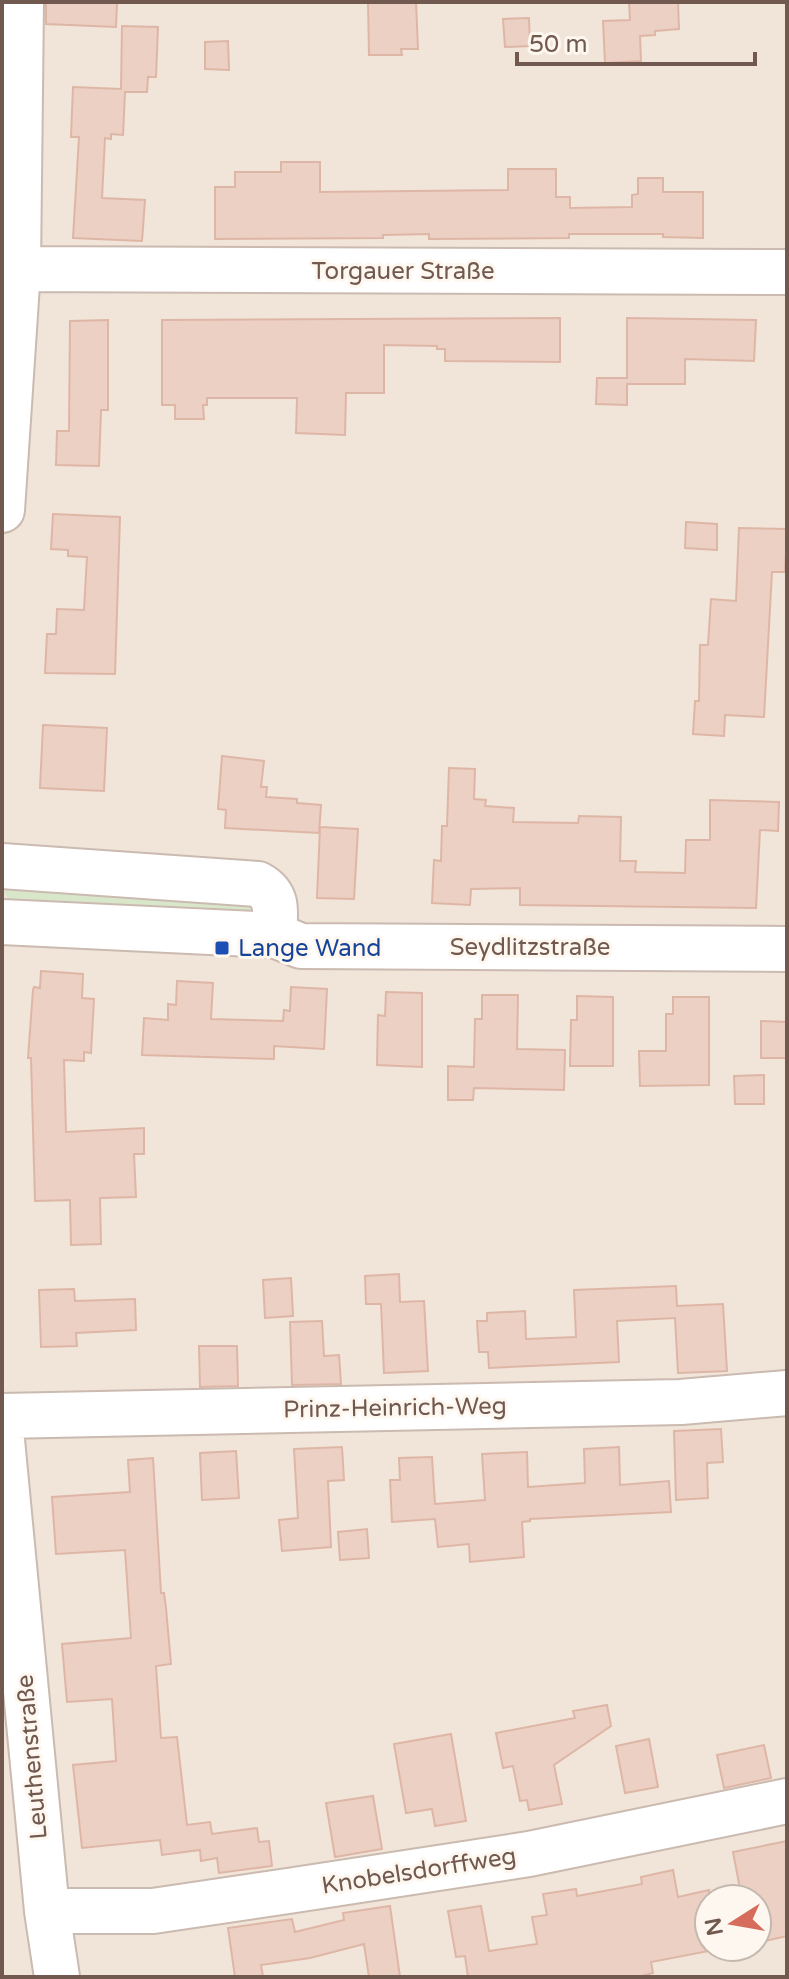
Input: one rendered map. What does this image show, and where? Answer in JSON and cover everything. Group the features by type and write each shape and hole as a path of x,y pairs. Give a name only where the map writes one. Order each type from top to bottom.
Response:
{"street":[{"path":"2,510 18,269 21,2"},
{"name":"Torgauer Straße","path":"18,269 787,272"},
{"path":"2,866 258,884 269,890 276,901 274,935"},
{"name":"Seydlitzstraße","path":"2,922 274,935 301,946 787,949"},
{"name":"Prinz-Heinrich-Weg","path":"2,1416 681,1402 787,1393"},
{"name":"Leuthenstraße","path":"2,1440 47,1911 57,1977"},
{"name":"Knobelsdorffweg","path":"47,1911 153,1911 258,1896 529,1854 787,1801"}],"shaded area":[{"path":"2,2 787,2 787,1977 2,1977"}],"green space":[{"path":"11,883 249,897 258,913 12,903 4,893"}],"building":[{"path":"46,2 117,2 116,27 46,24"},
{"path":"368,2 416,2 418,49 401,49 402,55 369,55"},
{"path":"629,2 678,2 679,29 640,36 641,61 605,63 603,21 630,20"},
{"path":"529,18 530,46 505,47 503,19"},
{"path":"122,26 158,27 156,77 148,77 147,92 125,92 123,135 111,134 111,139 105,138 102,198 145,200 142,241 73,238 79,137 71,137 73,87 121,89"},
{"path":"228,41 229,70 205,69 205,42"},
{"path":"281,162 320,162 320,192 508,190 508,169 556,169 556,197 570,197 570,208 632,207 632,195 638,194 638,178 663,178 663,192 703,192 703,238 663,237 663,234 569,234 569,238 429,239 429,234 383,235 383,238 215,239 215,187 235,187 235,172 281,172"},
{"path":"560,318 560,362 445,361 445,349 437,349 437,346 384,345 384,393 346,393 345,435 296,433 297,398 207,398 207,405 203,405 204,419 175,419 175,405 162,405 162,320"},
{"path":"627,318 756,320 754,361 685,359 685,384 627,384 627,405 596,404 597,378 627,378"},
{"path":"108,320 108,410 101,410 99,466 56,465 57,431 69,431 70,321"},
{"path":"53,514 120,517 115,674 45,673 47,634 56,634 57,609 84,610 87,557 68,556 68,550 51,549"},
{"path":"686,522 717,524 717,550 685,548"},
{"path":"739,528 787,529 785,572 772,572 764,717 725,715 724,736 693,734 695,701 699,701 700,645 708,645 711,599 736,601"},
{"path":"43,725 107,728 104,791 40,788"},
{"path":"222,756 264,761 261,787 267,787 266,797 297,799 297,803 321,805 319,833 225,828 226,810 218,809"},
{"path":"449,768 475,769 474,799 486,800 485,806 514,808 513,822 578,823 579,816 621,817 620,861 636,861 635,872 685,873 686,840 710,840 710,800 779,802 778,831 760,830 756,908 520,905 520,888 471,889 470,905 432,903 434,860 441,861 442,826 447,826"},
{"path":"320,827 358,829 354,899 317,898"},
{"path":"41,971 83,974 82,998 94,999 91,1053 84,1052 84,1061 64,1060 66,1132 144,1128 144,1154 134,1154 136,1197 100,1198 101,1244 71,1245 70,1200 35,1201 31,1058 28,1058 33,990 34,987 40,988"},
{"path":"177,981 213,983 211,1019 283,1021 284,1010 290,1011 291,987 327,989 324,1049 274,1046 274,1059 142,1055 144,1018 168,1020 168,1004 176,1005"},
{"path":"386,992 422,993 422,1067 377,1065 378,1015 385,1016"},
{"path":"482,995 518,995 517,1049 565,1050 564,1090 474,1088 473,1100 448,1100 448,1066 474,1067 475,1019 482,1019"},
{"path":"577,996 613,997 613,1066 570,1066 571,1020 577,1020"},
{"path":"673,997 709,997 709,1085 640,1086 639,1051 666,1051 666,1014 673,1014"},
{"path":"761,1021 787,1022 787,1058 761,1058"},
{"path":"764,1075 764,1104 735,1104 734,1076"},
{"path":"399,1274 400,1302 424,1301 428,1371 384,1373 381,1304 366,1304 365,1276"},
{"path":"291,1278 293,1316 265,1318 263,1280"},
{"path":"676,1286 677,1306 723,1304 727,1371 678,1373 675,1318 617,1321 619,1362 489,1368 488,1352 479,1352 477,1321 487,1321 487,1313 525,1311 526,1339 576,1337 574,1290"},
{"path":"74,1289 75,1301 135,1299 136,1330 76,1333 77,1346 41,1347 39,1290"},
{"path":"322,1321 324,1356 339,1355 341,1384 292,1385 290,1322"},
{"path":"199,1346 237,1346 238,1386 200,1387"},
{"path":"721,1429 723,1462 707,1463 708,1498 676,1500 674,1431"},
{"path":"342,1447 344,1480 328,1481 331,1547 282,1551 279,1520 298,1518 294,1449"},
{"path":"619,1447 620,1485 669,1481 671,1512 530,1519 522,1522 524,1557 470,1562 469,1544 438,1547 435,1519 392,1522 390,1480 400,1480 399,1458 432,1457 435,1504 485,1500 482,1454 527,1452 528,1487 585,1483 584,1449"},
{"path":"236,1451 239,1498 202,1500 200,1453"},
{"path":"153,1458 161,1593 164,1593 171,1664 156,1666 161,1738 177,1737 187,1825 210,1822 212,1834 257,1828 259,1842 269,1841 272,1866 219,1873 217,1858 201,1861 200,1850 162,1855 160,1840 82,1848 73,1765 116,1761 112,1699 67,1702 62,1644 131,1638 125,1550 56,1554 52,1497 130,1492 128,1460"},
{"path":"367,1529 369,1558 340,1560 338,1532"},
{"path":"607,1705 611,1726 554,1765 562,1804 529,1810 527,1800 520,1801 513,1766 503,1768 496,1733 575,1718 573,1711"},
{"path":"451,1734 466,1821 435,1826 432,1809 406,1813 394,1744"},
{"path":"649,1739 658,1787 625,1793 616,1746"},
{"path":"764,1745 771,1778 724,1788 717,1755"},
{"path":"373,1796 382,1849 335,1857 326,1803"},
{"path":"787,1841 787,1936 773,1939 773,1883 739,1883 733,1852"},
{"path":"673,1870 678,1897 693,1894 693,1954 651,1962 653,1973 637,1977 468,1977 465,1956 456,1957 448,1911 481,1906 489,1951 537,1944 532,1917 547,1915 543,1894 576,1889 577,1896 642,1884 641,1877"},
{"path":"390,1906 400,1977 369,1977 364,1944 310,1958 261,1965 263,1977 235,1977 228,1928 292,1919 295,1932 344,1920 343,1913"}],"place":[{"name":"Lange Wand","path":"222,948"}]}
